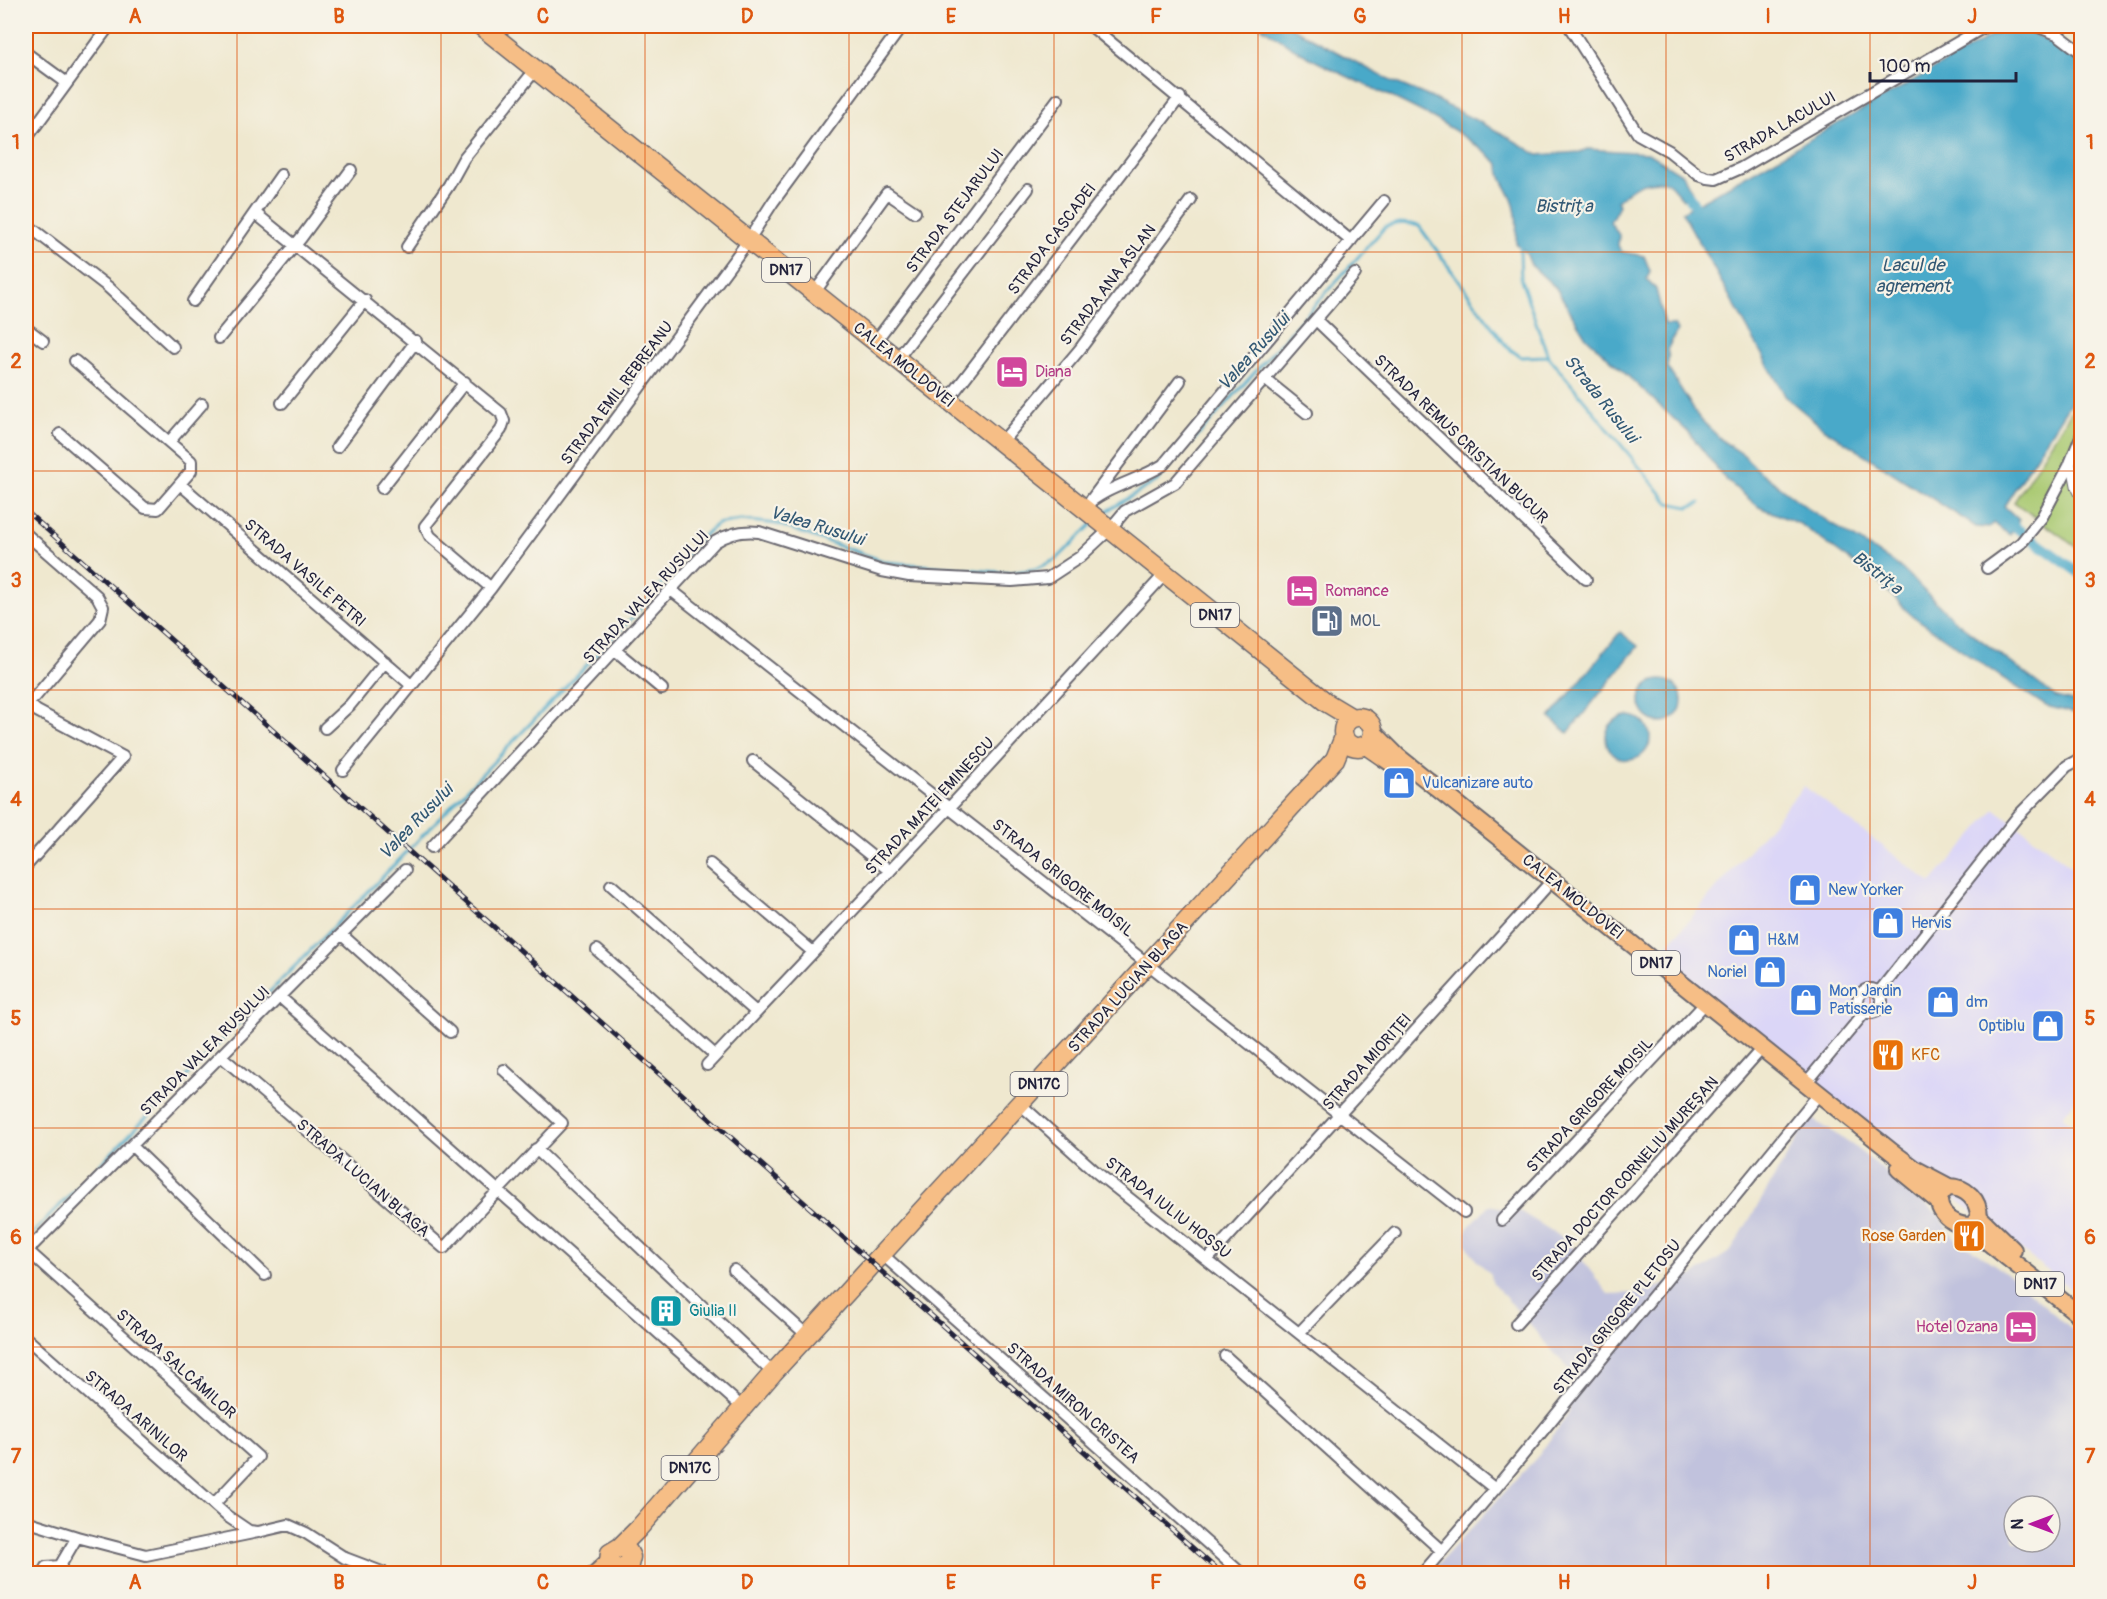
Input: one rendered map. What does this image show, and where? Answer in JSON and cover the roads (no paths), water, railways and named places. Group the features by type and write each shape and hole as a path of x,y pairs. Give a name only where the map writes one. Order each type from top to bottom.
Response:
{"highway":[{"name":"CALEA MOLDOVEI","path":"481,26 875,342 1096,515 1164,575 1327,703 1356,735"},
{"name":"STRADA LUCIAN BLAGA","path":"618,1565 638,1529 742,1407 883,1256 1356,735"}],"main road":[{"name":"CALEA MOLDOVEI","path":"1356,735 1938,1201"},
{"name":"CALEA MOLDOVEI","path":"1356,735 1397,756 1915,1169 1949,1187"},
{"path":"1949,1187 1964,1191 1974,1199 1973,1222 1952,1221 1938,1201 1941,1193 1949,1187"},
{"name":"DN17","path":"1973,1222 2005,1243 2082,1304"},
{"name":"DN17","path":"1973,1222 2082,1317"}],"street":[{"path":"26,139 109,26"},
{"name":"STRADA EMIL REBREANU","path":"343,770 491,588 748,241 773,202 902,26"},
{"path":"1091,26 1180,97 1351,242"},
{"name":"STRADA LACULUI","path":"1569,26 1638,134 1669,151 1699,175 1716,179 1741,168 1986,26"},
{"path":"2036,26 2058,34 2082,53"},
{"path":"26,53 67,83"},
{"path":"407,247 449,185 464,158 536,69"},
{"name":"STRADA CASCADEI","path":"948,400 1180,97"},
{"name":"STRADA STEJARULUI","path":"875,342 1058,99"},
{"path":"219,338 294,243 301,238 351,170"},
{"path":"193,301 281,175"},
{"path":"897,359 1028,189"},
{"path":"814,293 887,193 915,212"},
{"name":"STRADA ANA ASLAN","path":"1001,442 1080,349 1191,200"},
{"path":"1096,515 1142,477 1163,465 1384,201"},
{"path":"255,213 416,341 501,413 504,422 427,522 426,531 491,588"},
{"path":"26,224 108,287 173,348"},
{"path":"1096,515 1125,511 1175,483 1355,274"},
{"path":"282,403 365,300"},
{"name":"STRADA REMUS CRISTIAN BUCUR","path":"1316,320 1586,579"},
{"path":"26,328 43,341"},
{"path":"337,447 416,341"},
{"path":"60,434 145,508 158,509 192,466 191,461 75,361"},
{"path":"1266,380 1307,413"},
{"path":"1096,515 1098,486 1180,381"},
{"path":"382,488 465,382"},
{"path":"169,442 202,404"},
{"path":"1987,567 2021,543 2043,517 2082,434"},
{"path":"2071,460 2076,488 2082,500"},
{"name":"STRADA VASILE PETRI","path":"180,484 411,685"},
{"name":"STRADA VALEA RUSULUI","path":"432,847 715,542 725,535 748,530 882,571 948,580 1012,581 1048,578 1080,556 1096,515"},
{"path":"26,534 97,596 103,607 100,620 27,704 123,757 26,866"},
{"name":"STRADA MATEI EMINESCU","path":"706,1065 951,806 1164,575"},
{"name":"STRADA GRIGORE MOISIL","path":"671,590 951,806 1147,966 1464,1212"},
{"path":"615,650 662,689"},
{"path":"325,728 350,705 385,662"},
{"path":"1878,993 2018,816 2067,765 2082,758"},
{"path":"753,761 890,871"},
{"path":"710,864 813,952"},
{"name":"STRADA VALEA RUSULUI","path":"26,1251 405,870"},
{"path":"611,885 756,1012"},
{"name":"STRADA MIORIȚEI","path":"1208,1259 1547,886"},
{"path":"342,934 450,1032"},
{"path":"597,950 715,1055"},
{"path":"1867,989 1878,993 1882,1000 1880,1007 1874,1012 1865,1012 1858,1005 1861,993 1867,989"},
{"path":"280,997 742,1407"},
{"name":"STRADA GRIGORE MOISIL","path":"1502,1220 1700,1009"},
{"path":"1806,1083 1865,1012"},
{"name":"STRADA DOCTOR CORNELIU MUREȘAN","path":"1516,1324 1757,1054"},
{"name":"STRADA LUCIAN BLAGA","path":"221,1056 444,1248 562,1123 504,1070"},
{"name":"STRADA GRIGORE PLETOSU","path":"1422,1574 1495,1489 1814,1100"},
{"name":"STRADA IULIU HOSSU","path":"1020,1104 1096,1172 1495,1489"},
{"path":"132,1146 265,1275"},
{"path":"536,1149 773,1373"},
{"path":"1300,1332 1395,1233"},
{"name":"STRADA SALCÂMILOR","path":"26,1251 258,1458 214,1504"},
{"name":"STRADA MIRON CRISTEA","path":"883,1256 1242,1574"},
{"path":"734,1270 808,1336"},
{"name":"STRADA ARINILOR","path":"26,1338 227,1516 249,1531 258,1532"},
{"path":"1225,1356 1442,1551"},
{"path":"26,1521 77,1538 146,1556 288,1525 306,1533 345,1558 387,1574"},
{"path":"42,1574 46,1567 60,1566 77,1538"}],"water":[{"name":"Bistrița","path":"1260,26 1289,26 1389,80 1430,97 1503,134 1538,155 1580,152 1587,149 1648,153 1683,175 1692,192 1683,199 1668,182 1646,182 1634,187 1617,201 1619,205 1610,222 1619,235 1618,246 1622,252 1644,256 1650,271 1647,279 1656,289 1665,325 1674,325 1677,331 1667,350 1669,356 1667,367 1699,418 1724,442 1744,455 1754,467 1810,510 1900,567 1952,618 2056,697 2080,703 2078,714 2046,706 2001,677 1910,614 1878,581 1800,524 1759,507 1726,480 1689,433 1586,337 1556,288 1531,265 1526,253 1516,243 1516,212 1501,177 1499,164 1478,146 1432,117 1310,58"},
{"name":"Lacul de agrement","path":"2009,26 2047,41 2082,64 2081,386 2004,506 2019,520 2010,535 1993,523 1989,528 1976,527 1823,428 1786,397 1682,212"},
{"path":"1620,632 1638,646 1568,733 1550,718"},
{"path":"1661,680 1669,681 1676,686 1681,693 1681,709 1676,716 1669,721 1661,722 1653,721 1646,716 1641,709 1640,701 1641,693 1646,686 1653,681"},
{"path":"1628,716 1643,723 1650,738 1643,753 1628,760 1613,753 1606,738 1613,723"}],"waterway":[{"path":"1681,184 1694,204"},
{"name":"Valea Rusului","path":"1102,514 1157,481 1389,225 1402,223 1419,226 1507,347 1521,357 1548,356"},
{"name":"Strada Rusului","path":"1522,244 1520,249 1521,280 1548,356 1669,503 1689,507 1700,503"},
{"name":"Valea Rusului","path":"26,1240 401,858 633,617 702,537 717,524 741,520 777,524 886,562 1009,573 1035,569 1057,559 1093,523"},
{"path":"2015,527 2082,575"}],"railway":[{"path":"26,511 1222,1574"}],"place":[{"name":"Diana","path":"1012,372"},
{"name":"Romance","path":"1302,591"},
{"name":"MOL","path":"1327,621"},
{"name":"Vulcanizare auto","path":"1399,783"},
{"name":"New Yorker","path":"1805,890"},
{"name":"Hervis","path":"1888,923"},
{"name":"H&M","path":"1744,940"},
{"name":"Noriel","path":"1770,972"},
{"name":"Mon Jardin Patisserie","path":"1806,1000"},
{"name":"dm","path":"1943,1002"},
{"name":"Optiblu","path":"2048,1026"},
{"name":"KFC","path":"1888,1055"},
{"name":"Rose Garden","path":"1969,1236"},
{"name":"Giulia II","path":"666,1311"},
{"name":"Hotel Ozana","path":"2021,1327"}]}
